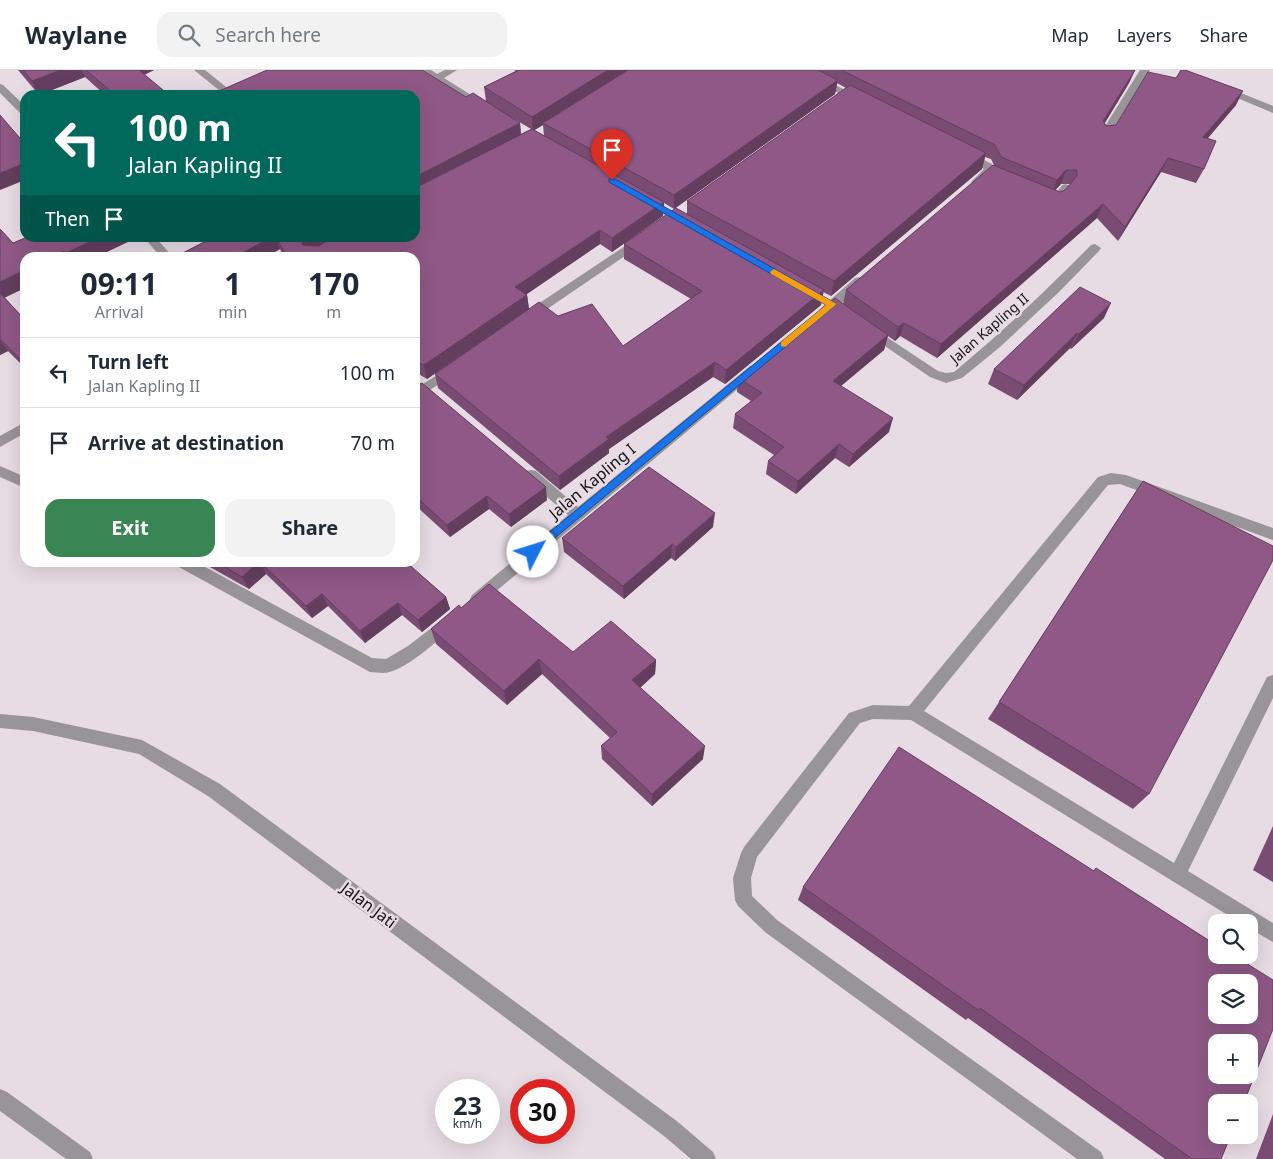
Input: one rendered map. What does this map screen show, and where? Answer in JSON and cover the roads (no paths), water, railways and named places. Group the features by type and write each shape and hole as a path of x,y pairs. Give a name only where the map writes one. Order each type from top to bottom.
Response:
{"street":[{"path":"198,70 224,90"},
{"path":"424,70 493,112"},
{"path":"437,78 452,70"},
{"path":"798,70 843,96 873,106"},
{"path":"1104,136 1144,70"},
{"path":"1207,82 1273,110"},
{"path":"0,87 20,107"},
{"path":"960,150 986,163 991,175 965,192"},
{"path":"1041,197 1054,202 1066,187"},
{"path":"633,192 692,226"},
{"path":"514,326 651,232"},
{"path":"154,242 163,252"},
{"name":"Jalan Kapling II","path":"862,326 934,374 946,378 958,375 996,344 1055,289 1095,248"},
{"path":"809,324 869,273"},
{"path":"425,392 466,359"},
{"name":"Jalan Kapling I","path":"191,567 370,666 388,666 413,651 763,362"},
{"path":"0,442 20,429"},
{"path":"518,464 578,515"},
{"path":"0,471 20,481"},
{"path":"913,713 1103,481 1111,478 1121,479 1273,534"},
{"path":"1177,875 1273,682"},
{"path":"1094,1159 771,926 744,900 742,878 750,853 855,718 872,712 913,713 1273,933"},
{"name":"Jalan Jati","path":"0,721 33,724 142,747 214,790 671,1129 706,1159"},
{"path":"0,1099 83,1159"}]}
